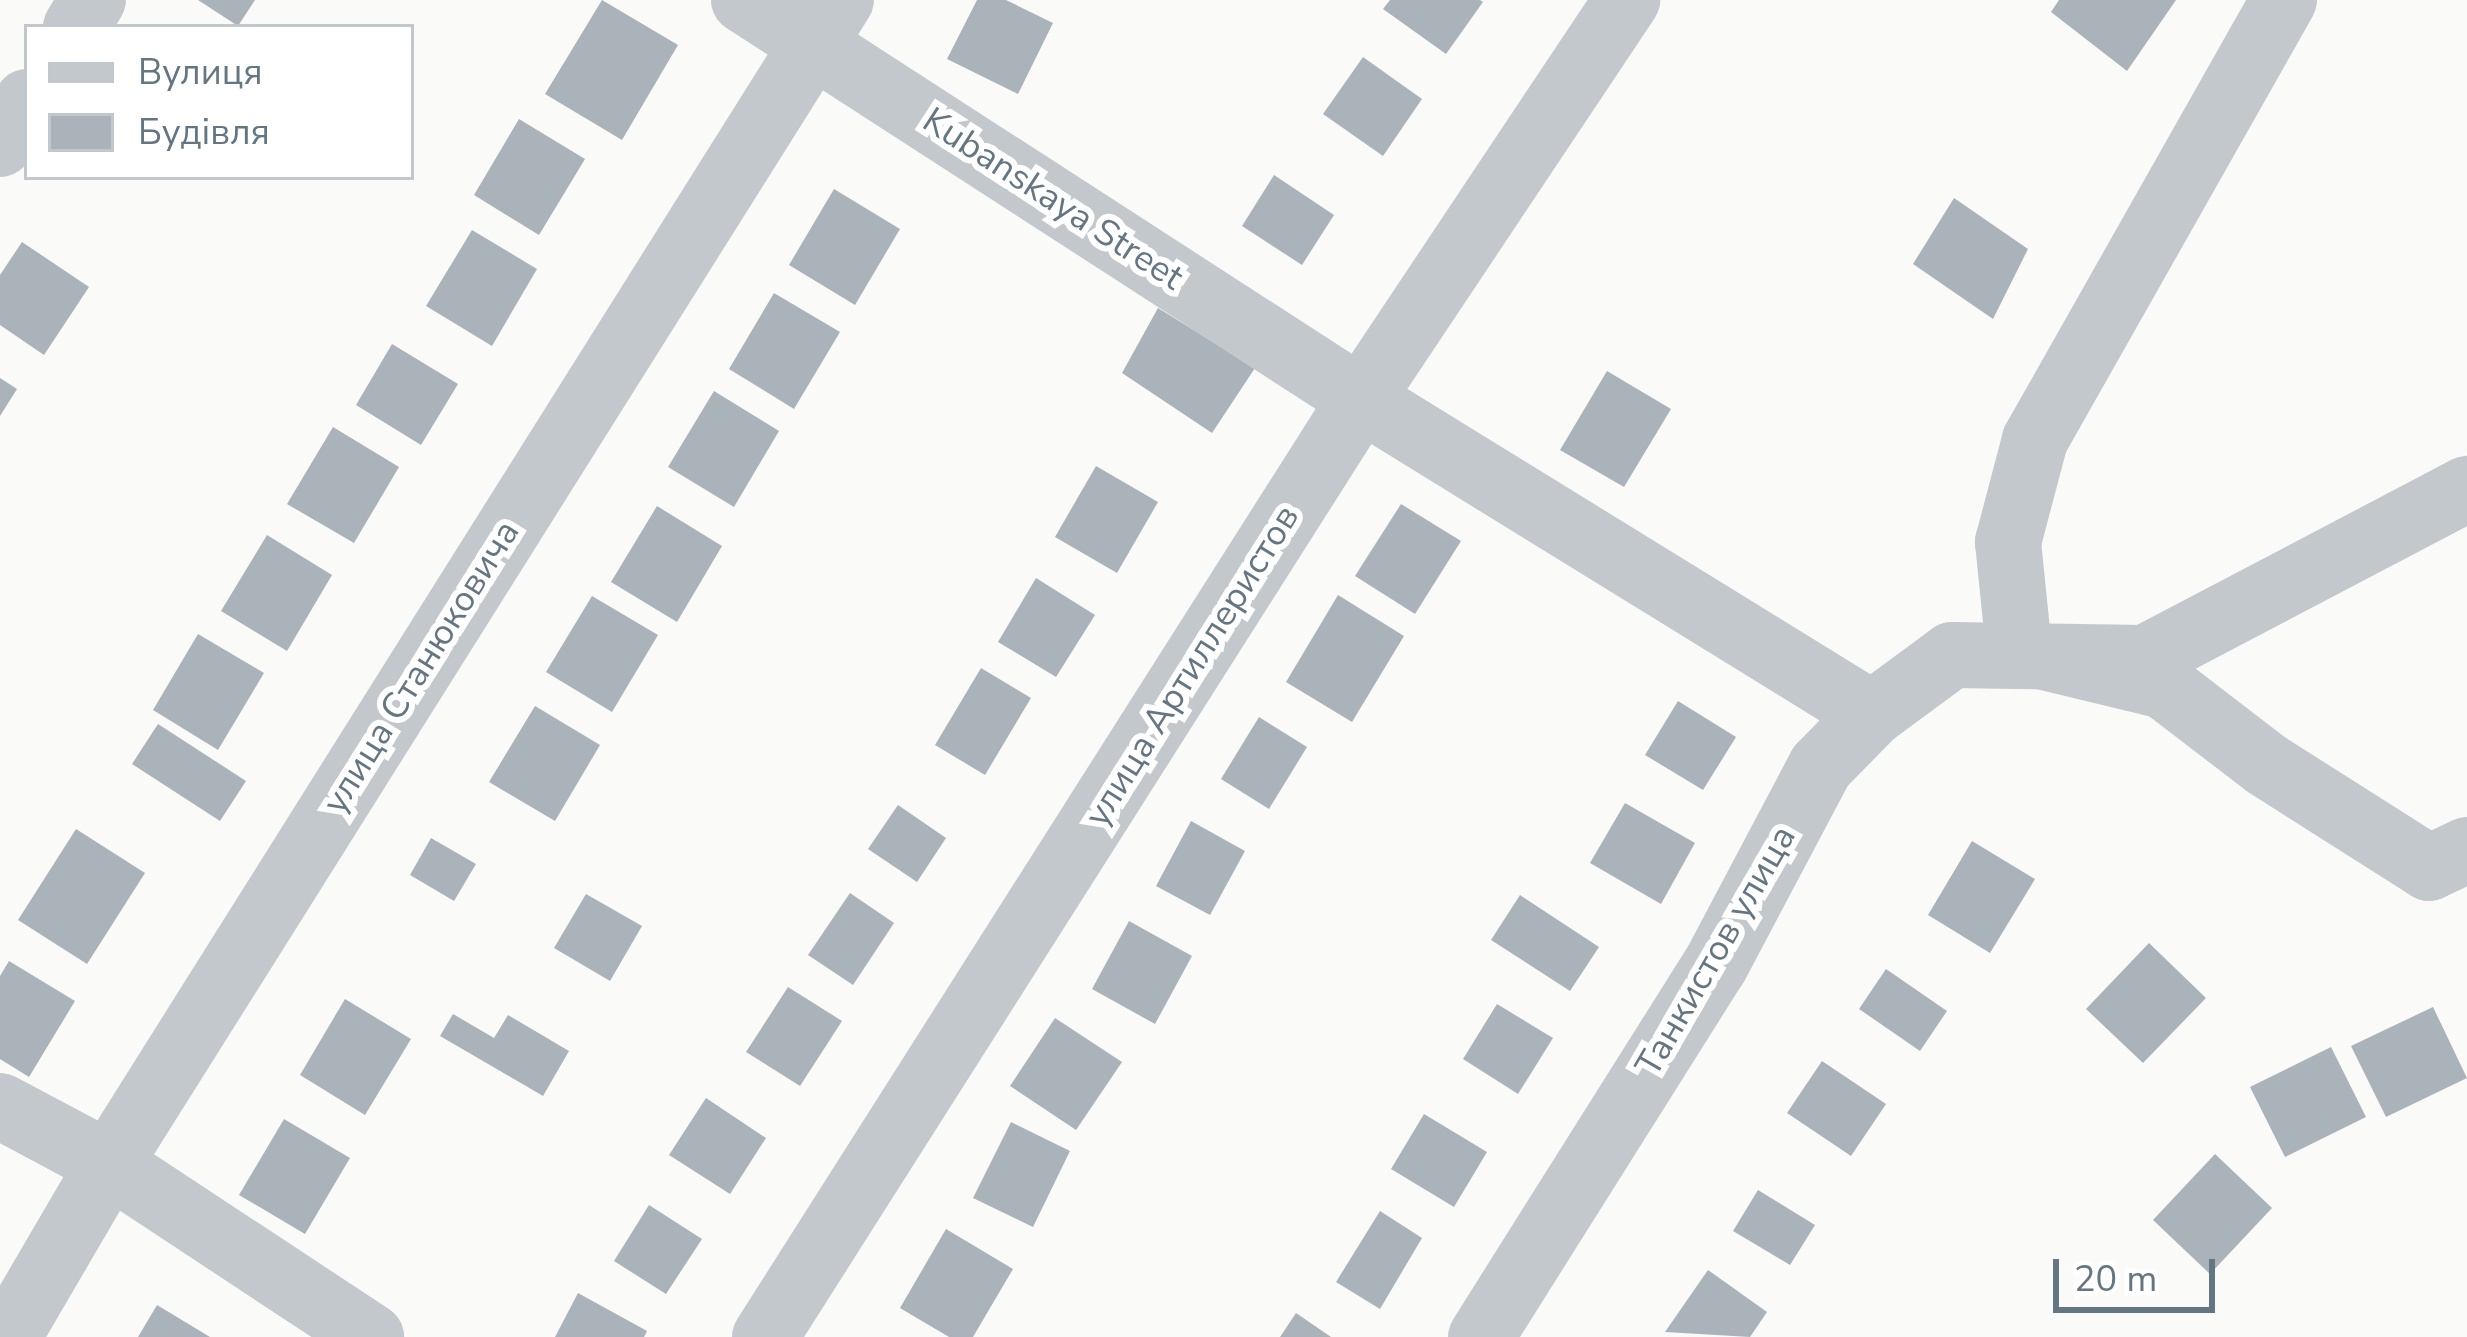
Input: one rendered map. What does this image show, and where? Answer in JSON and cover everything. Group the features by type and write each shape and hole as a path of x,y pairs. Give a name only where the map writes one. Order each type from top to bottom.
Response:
{"street":[{"name":"Kubanskaya Street","path":"743,0 827,22 1361,399 1872,714"},
{"name":"улица Артиллеристов","path":"766,1337 1361,399 1627,0"},
{"path":"2284,0 2035,440 2008,542 2019,651 2164,686 2267,766 2429,868 2467,850"},
{"name":"улица Станюковича","path":"8,1337 109,1163 827,22"},
{"path":"0,144 24,107"},
{"name":"Танкистов улица","path":"1481,1337 1715,966 1821,766 1872,714 1952,656 2019,651 2145,658 2467,489"},
{"path":"0,1106 109,1163 370,1337"}],"building":[{"path":"198,0 255,0 235,24"},
{"path":"602,0 678,45 622,140 545,94"},
{"path":"977,0 1006,0 1053,23 1018,94 947,59"},
{"path":"1390,0 1483,2 1446,54 1383,9"},
{"path":"2059,0 2176,0 2127,71 2051,12"},
{"path":"1363,57 1422,99 1383,156 1323,114"},
{"path":"519,119 585,159 539,235 474,195"},
{"path":"1274,175 1334,215 1302,265 1242,226"},
{"path":"834,189 900,229 855,305 789,265"},
{"path":"1954,198 2028,249 1993,319 1913,264"},
{"path":"472,230 537,269 492,346 426,306"},
{"path":"22,242 89,287 44,355 0,325 0,275"},
{"path":"774,293 840,332 794,409 729,369"},
{"path":"1158,308 1255,368 1212,433 1122,373"},
{"path":"392,344 458,384 421,445 356,405"},
{"path":"1607,371 1671,409 1624,487 1560,450"},
{"path":"0,378 17,389 0,416"},
{"path":"714,391 779,431 734,507 668,467"},
{"path":"333,427 399,467 354,543 287,504"},
{"path":"1096,466 1158,502 1117,573 1055,537"},
{"path":"1401,504 1461,541 1415,614 1355,576"},
{"path":"657,506 722,546 677,622 611,582"},
{"path":"267,535 332,575 287,651 221,611"},
{"path":"1036,578 1095,615 1056,677 998,642"},
{"path":"1338,595 1404,636 1352,722 1286,682"},
{"path":"592,596 658,635 612,712 546,672"},
{"path":"198,634 264,673 218,750 153,710"},
{"path":"981,668 1031,698 985,775 935,745"},
{"path":"1678,701 1736,737 1703,790 1645,755"},
{"path":"535,706 600,745 555,821 489,782"},
{"path":"1259,717 1307,747 1269,809 1221,779"},
{"path":"158,724 246,781 220,821 132,764"},
{"path":"1625,803 1695,843 1661,904 1590,863"},
{"path":"898,805 946,838 917,882 868,849"},
{"path":"1191,821 1245,851 1210,915 1156,886"},
{"path":"76,829 145,873 87,964 18,920"},
{"path":"431,838 476,864 454,901 410,875"},
{"path":"1972,841 2035,879 1990,953 1928,915"},
{"path":"850,893 894,923 853,985 808,955"},
{"path":"586,894 642,926 610,981 554,948"},
{"path":"1520,895 1599,947 1570,991 1491,940"},
{"path":"1129,921 1192,956 1155,1024 1092,989"},
{"path":"2149,943 2206,998 2143,1063 2086,1009"},
{"path":"9,961 75,1001 29,1077 0,1059 0,976"},
{"path":"1886,969 1947,1011 1920,1051 1859,1009"},
{"path":"788,987 842,1021 800,1086 746,1052"},
{"path":"345,999 411,1039 365,1115 300,1075"},
{"path":"1497,1004 1553,1038 1518,1094 1463,1059"},
{"path":"2433,1007 2467,1078 2386,1117 2351,1046"},
{"path":"453,1014 494,1038 508,1015 569,1051 543,1096 440,1036"},
{"path":"1055,1018 1122,1062 1076,1130 1010,1086"},
{"path":"2331,1047 2366,1117 2285,1157 2250,1087"},
{"path":"1822,1061 1886,1104 1851,1156 1787,1113"},
{"path":"706,1098 766,1138 730,1194 669,1155"},
{"path":"1424,1114 1487,1152 1454,1207 1391,1169"},
{"path":"284,1119 350,1158 305,1234 239,1195"},
{"path":"1011,1122 1070,1151 1033,1227 973,1198"},
{"path":"2215,1154 2272,1208 2210,1274 2153,1220"},
{"path":"1758,1190 1815,1225 1790,1265 1733,1231"},
{"path":"649,1205 702,1239 666,1294 614,1261"},
{"path":"1380,1211 1422,1238 1380,1309 1336,1282"},
{"path":"946,1229 1013,1269 973,1337 949,1337 900,1308"},
{"path":"1708,1270 1767,1312 1750,1337 1665,1332"},
{"path":"578,1293 647,1331 644,1337 555,1337"},
{"path":"157,1305 210,1337 138,1337"},
{"path":"1296,1313 1331,1337 1280,1337"}]}
